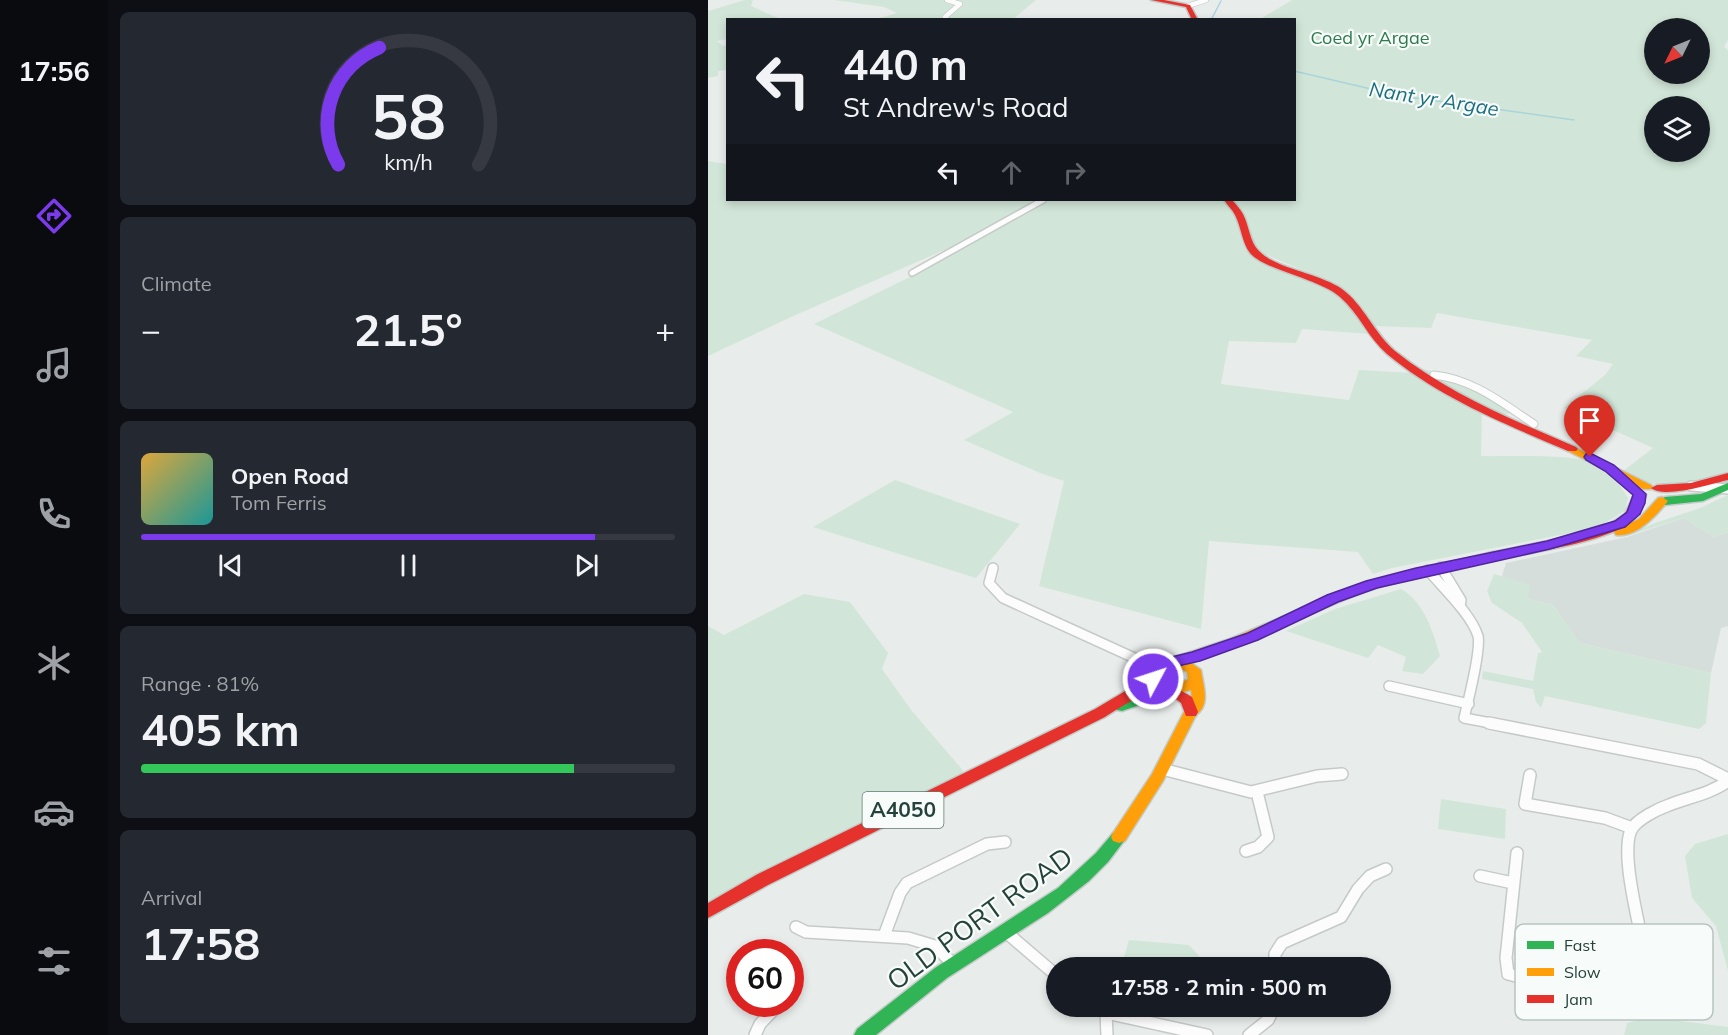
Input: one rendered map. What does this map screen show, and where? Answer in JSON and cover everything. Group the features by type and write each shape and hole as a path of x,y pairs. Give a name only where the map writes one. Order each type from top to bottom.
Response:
{"main road":[{"path":"1154,0 1188,6 1194,18"},
{"path":"1229,201 1239,214 1254,252 1338,290 1359,311 1382,344 1404,363 1443,389 1610,468 1646,491 1666,493 1664,501"},
{"path":"1646,491 1727,485"},
{"path":"1646,491 1650,502 1664,501 1703,497 1727,485"},
{"name":"A4050","path":"708,911 762,880 1100,713 1137,690 1159,666 1195,657 1253,636 1333,599 1377,583 1441,567 1550,545 1620,524 1633,514 1646,491"},
{"name":"A4050","path":"1550,545 1567,544 1622,531 1643,522 1664,501"},
{"name":"A4050","path":"1100,713 1171,690 1187,688 1209,662 1245,643 1253,636"},
{"path":"1170,662 1190,666 1195,678"},
{"path":"1153,675 1157,685 1187,700 1191,712"},
{"name":"OLD PORT ROAD","path":"863,1035 921,987 1007,933 1087,874 1120,835 1162,769 1191,712 1195,710 1199,695 1195,678"}],"street":[{"path":"945,18 960,4 946,0"},
{"path":"1188,6 1206,0"},
{"path":"912,273 938,255 981,235 1042,201"},
{"path":"1434,375 1458,378 1473,385 1533,424"},
{"path":"1505,420 1516,413"},
{"path":"1441,567 1461,600 1460,606"},
{"path":"993,568 989,583 1003,598 1141,662 1153,675"},
{"path":"1428,570 1454,602 1460,606 1478,638 1469,704 1464,718 1698,764 1728,780 1717,789 1660,809 1632,828 1626,851 1639,924"},
{"path":"1141,662 1170,662"},
{"path":"1389,686 1469,704"},
{"path":"1162,769 1233,789 1257,792 1317,776 1342,774"},
{"path":"1530,775 1525,804 1605,818 1632,828"},
{"path":"1246,851 1258,847 1268,837 1257,792"},
{"path":"884,936 900,893 907,883 987,844 1005,842"},
{"path":"1515,976 1508,974 1506,958 1517,853"},
{"path":"1275,957 1282,943 1341,917 1358,889 1370,876 1386,869"},
{"path":"1480,876 1513,883"},
{"path":"796,927 806,932 908,938 935,946 954,965"},
{"path":"1007,933 1046,966"},
{"path":"755,1035 759,1024 766,1017"},
{"path":"1103,1017 1107,1035"},
{"path":"1131,1017 1207,1035"},
{"path":"1249,1035 1270,1017"}],"shaded area":[{"path":"1684,518 1714,537 1728,532 1728,626 1721,628 1711,673 1579,643 1553,605 1528,599 1502,576 1506,563 1627,537"}],"green space":[{"path":"745,0 753,0 751,6 778,18 726,18 726,39 717,41 723,46 726,45 726,70 718,71 718,76 708,78 708,11"},
{"path":"834,0 1036,0 1014,18 880,18 897,13 884,7"},
{"name":"Coed yr Argae","path":"1292,0 1728,0 1728,40 1724,47 1728,50 1728,471 1689,483 1661,485 1647,483 1623,471 1653,448 1564,408 1605,375 1613,364 1576,356 1592,340 1437,313 1431,328 1373,326 1352,298 1333,283 1259,252 1239,207 1234,201 1296,201 1296,18 1262,18"},
{"path":"708,161 726,164 726,201 1036,201 956,245 708,356"},
{"path":"1042,201 1225,201 1234,212 1253,255 1326,285 1349,303 1370,334 1302,329 1296,343 1229,341 1221,384 1349,400 1359,370 1413,373 1441,393 1482,414 1481,456 1565,457 1595,463 1612,475 1628,498 1625,511 1596,528 1392,568 1373,574 1358,552 1209,541 1201,629 1039,586 1064,481 964,440 1013,412 814,324 920,272"},
{"path":"1414,367 1432,371 1431,375 1474,387 1510,413 1504,415 1497,413"},
{"path":"895,480 1020,524 976,578 813,527"},
{"path":"1728,495 1728,532 1714,537 1684,518 1619,538 1700,508"},
{"path":"1494,574 1530,585 1528,599 1553,605 1579,643 1711,673 1706,723 1699,729 1545,696 1541,708 1536,702 1533,689 1482,679 1483,671 1533,681 1538,653 1542,652 1522,623 1492,603 1487,591"},
{"path":"1401,589 1422,609 1431,627 1440,656 1423,674 1402,671 1406,657 1378,645 1368,658 1286,631 1335,609"},
{"path":"804,594 850,602 888,653 882,669 912,711 961,768 969,782 780,875 708,921 708,626 724,635"},
{"path":"1441,799 1506,809 1505,839 1438,829"},
{"path":"1728,834 1728,971 1716,926 1692,898 1685,856 1695,844"},
{"path":"1129,940 1189,945 1200,957 1124,957"},
{"path":"1638,1020 1673,1020 1728,1027 1728,1035 1624,1035 1627,1023"}],"waterway":[{"name":"Nant yr Argae","path":"1212,18 1221,1"},
{"name":"Nant yr Argae","path":"1296,71 1401,96 1574,120"}],"traffic: fast":[{"path":"1665,501 1703,497 1728,486"},
{"path":"1122,706 1169,690"},
{"path":"863,1035 941,973 1021,923 1063,893 1102,858 1119,837"}],"traffic: slow":[{"path":"1572,449 1647,487"},
{"path":"1620,532 1643,522 1662,501"},
{"path":"1172,662 1235,642 1353,592 1493,556"},
{"path":"1179,662 1194,670 1195,680 1177,690 1157,685 1153,679 1159,667 1179,662"},
{"path":"1119,837 1158,777 1191,712 1195,710 1199,695 1195,680"}],"traffic: jam":[{"path":"1154,0 1188,6 1194,18"},
{"path":"1229,201 1239,214 1254,252 1273,263 1317,279 1337,290 1352,304 1383,345 1411,368 1478,407 1572,449"},
{"path":"1657,488 1691,486 1728,476"},
{"path":"1493,556 1580,538 1612,528 1629,516 1636,507 1640,495"},
{"path":"708,911 762,880 1100,713 1137,690 1153,676"},
{"path":"1173,691 1187,700 1191,712"}],"route":[{"path":"1153,679 1156,669 1165,663 1195,657 1253,636 1333,599 1372,584 1550,545 1607,530 1620,524 1633,514 1640,494 1616,476 1610,468 1590,457"}]}
